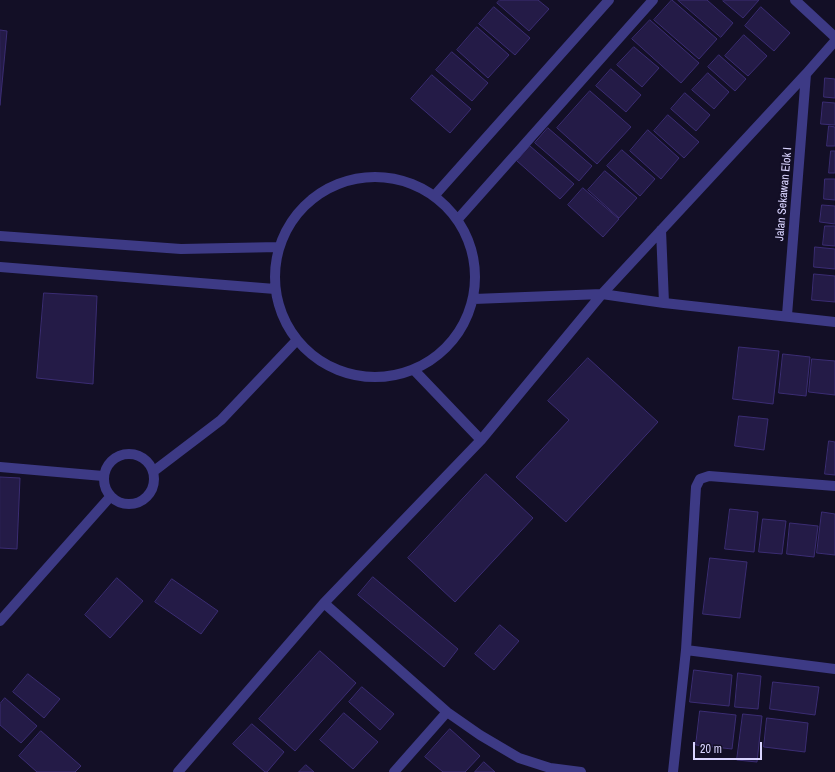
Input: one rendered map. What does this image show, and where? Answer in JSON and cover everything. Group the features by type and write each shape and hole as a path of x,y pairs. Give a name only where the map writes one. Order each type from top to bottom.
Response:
{"street":[{"path":"435,195 609,0"},
{"path":"458,219 653,0"},
{"path":"795,0 835,37"},
{"path":"178,772 324,603 480,440 602,294 835,41"},
{"name":"Jalan Sekawan Elok I","path":"786,315 806,74"},
{"path":"362,177 400,180 435,195 458,219 471,244 476,271 474,298 453,341 414,370 372,377 331,367 297,340 282,316 275,289 275,268 279,247 297,214 326,189 362,177"},
{"path":"661,230 664,303"},
{"path":"0,236 181,249 279,247"},
{"path":"0,267 275,289"},
{"path":"474,298 602,294 664,303 786,315 835,322"},
{"path":"154,471 221,420 297,340"},
{"path":"414,370 480,440"},
{"path":"126,454 138,455 148,461 154,471 155,482 150,493 142,501 131,505 120,503 110,497 104,487 103,476 107,465 116,457 126,454"},
{"path":"0,467 103,476"},
{"path":"673,772 686,650 696,487 700,479 710,476 835,486"},
{"path":"0,621 110,497"},
{"path":"324,603 447,712 480,735 519,758 550,768 581,772"},
{"path":"686,650 835,669"},
{"path":"394,772 447,712"}],"building":[{"path":"500,0 538,0 549,9 529,31 497,3"},
{"path":"672,0 717,39 699,59 654,20"},
{"path":"678,0 707,0 733,23 721,37"},
{"path":"759,0 743,18 723,1"},
{"path":"494,7 530,38 515,55 479,24"},
{"path":"761,7 790,33 774,51 745,26"},
{"path":"650,20 699,63 681,83 632,39"},
{"path":"477,27 509,55 488,78 457,50"},
{"path":"0,30 7,31 0,105"},
{"path":"744,35 767,56 748,76 725,56"},
{"path":"634,47 659,68 642,87 617,65"},
{"path":"452,52 488,83 472,101 436,70"},
{"path":"719,55 746,79 735,91 708,67"},
{"path":"611,69 641,95 626,112 596,86"},
{"path":"708,73 729,92 714,109 692,90"},
{"path":"432,75 471,109 450,133 411,99"},
{"path":"825,78 835,79 835,98 824,97"},
{"path":"590,91 631,127 597,164 557,128"},
{"path":"685,93 710,115 696,131 671,109"},
{"path":"823,102 835,103 835,125 821,124"},
{"path":"668,115 699,142 684,158 654,131"},
{"path":"829,126 835,127 835,146 827,146"},
{"path":"548,128 592,166 579,181 535,143"},
{"path":"648,130 679,158 661,179 630,151"},
{"path":"530,146 574,184 560,199 517,161"},
{"path":"622,150 655,179 640,196 607,166"},
{"path":"831,151 835,151 835,173 829,173"},
{"path":"605,171 637,198 619,218 588,190"},
{"path":"825,179 835,179 835,200 824,199"},
{"path":"583,188 619,219 603,237 568,205"},
{"path":"822,205 835,206 835,224 820,222"},
{"path":"825,226 835,226 835,246 823,245"},
{"path":"815,247 835,249 835,269 814,267"},
{"path":"814,274 835,276 835,302 812,300"},
{"path":"44,293 97,296 93,384 37,378"},
{"path":"739,347 779,351 773,404 733,399"},
{"path":"783,354 810,357 806,396 779,393"},
{"path":"588,358 658,422 566,522 516,477 569,420 548,401"},
{"path":"812,359 835,361 835,395 809,392"},
{"path":"739,416 768,419 764,450 735,446"},
{"path":"829,441 835,442 835,475 825,474"},
{"path":"486,474 533,518 455,602 408,558"},
{"path":"0,477 20,478 17,549 0,548"},
{"path":"730,509 758,512 754,552 725,549"},
{"path":"822,512 835,514 835,555 817,553"},
{"path":"763,519 786,521 782,554 759,552"},
{"path":"790,523 818,526 814,557 787,554"},
{"path":"710,558 747,562 740,618 703,614"},
{"path":"373,577 458,649 444,667 358,595"},
{"path":"117,578 143,601 110,638 85,615"},
{"path":"172,579 218,611 201,634 155,602"},
{"path":"500,625 519,641 494,670 475,654"},
{"path":"320,651 356,683 295,751 259,719"},
{"path":"694,670 732,675 729,706 690,702"},
{"path":"738,673 761,676 758,709 735,707"},
{"path":"28,674 60,699 44,718 13,692"},
{"path":"773,682 819,687 815,715 770,709"},
{"path":"362,687 394,714 380,730 349,702"},
{"path":"5,698 37,726 21,743 0,725 0,704"},
{"path":"700,711 736,715 732,749 696,745"},
{"path":"344,713 378,742 353,769 320,740"},
{"path":"743,714 762,716 757,762 737,760"},
{"path":"767,718 808,723 805,752 764,747"},
{"path":"252,724 284,752 267,772 265,772 233,744"},
{"path":"450,729 480,756 465,772 443,772 425,757"},
{"path":"41,731 81,766 75,772 37,772 19,756"},
{"path":"484,762 495,772 475,772"},
{"path":"306,765 314,772 299,772"}]}
